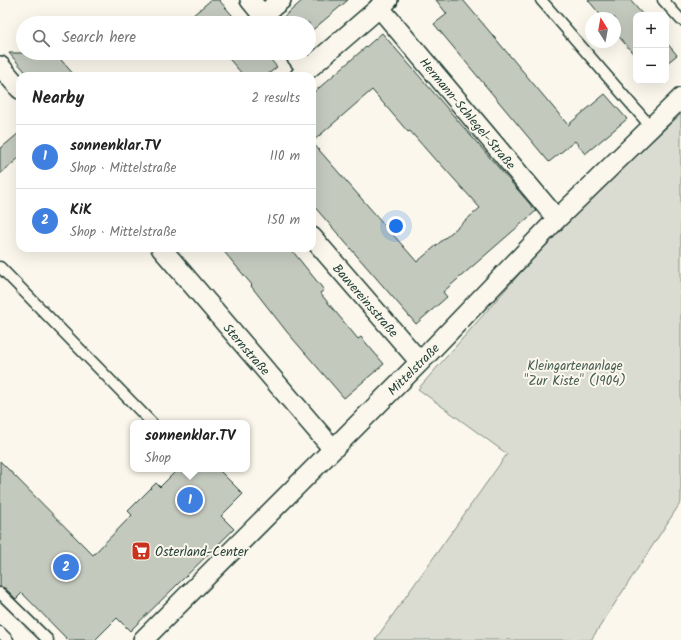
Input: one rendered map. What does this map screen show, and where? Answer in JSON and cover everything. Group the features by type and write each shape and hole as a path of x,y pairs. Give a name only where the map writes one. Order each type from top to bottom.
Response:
{"street":[{"path":"250,0 263,16"},
{"path":"268,16 281,0"},
{"path":"305,72 384,4"},
{"name":"Hermann-Schlegel-Straße","path":"384,4 557,218"},
{"path":"298,60 304,72"},
{"path":"0,66 16,84"},
{"name":"Mittelstraße","path":"143,640 420,362 557,218 681,98"},
{"name":"Bauvereinsstraße","path":"316,242 420,362"},
{"name":"Sternstraße","path":"164,252 333,449"}],"lane":[{"path":"541,0 651,127"},
{"path":"663,0 681,20"},
{"path":"0,268 149,420"},
{"path":"0,594 48,640"},
{"path":"0,632 8,640"}],"green space":[{"name":"Kleingartenanlage \"Zur Kiste\" (1904)","path":"681,114 681,502 591,640 375,640 507,454 418,389 566,221"}],"building":[{"path":"211,0 219,0 233,16 192,16"},
{"path":"303,0 348,0 316,27 316,16 285,16"},
{"path":"436,0 463,0 568,125 605,94 627,119 585,154 575,141 549,162 434,24 447,14"},
{"path":"588,0 630,0 640,12 633,12 633,53 621,39 621,12 598,12"},
{"path":"382,33 536,211 443,292 447,297 416,324 316,209 316,147 417,262 480,208 410,131 408,132 372,90 316,139 316,91"},
{"path":"669,46 677,55 669,62"},
{"path":"9,53 16,53 16,60 61,60 72,72 26,72"},
{"path":"230,60 271,60 277,67 271,72 241,72"},
{"path":"16,135 16,160 0,174 0,149"},
{"path":"224,252 293,252 324,290 320,293 358,339 361,337 384,364 344,398 287,332 251,286 252,285"},
{"name":"Osterland-Center","path":"0,461 93,555 132,515 128,511 156,483 160,487 175,472 221,472 243,494 221,516 234,529 130,631 117,618 95,640 68,640 22,593 16,599 5,588 0,587"}],"place":[{"name":"sonnenklar.TV","path":"190,500"},
{"name":"Osterland-Center","path":"141,551"},
{"name":"KiK","path":"66,567"}]}
